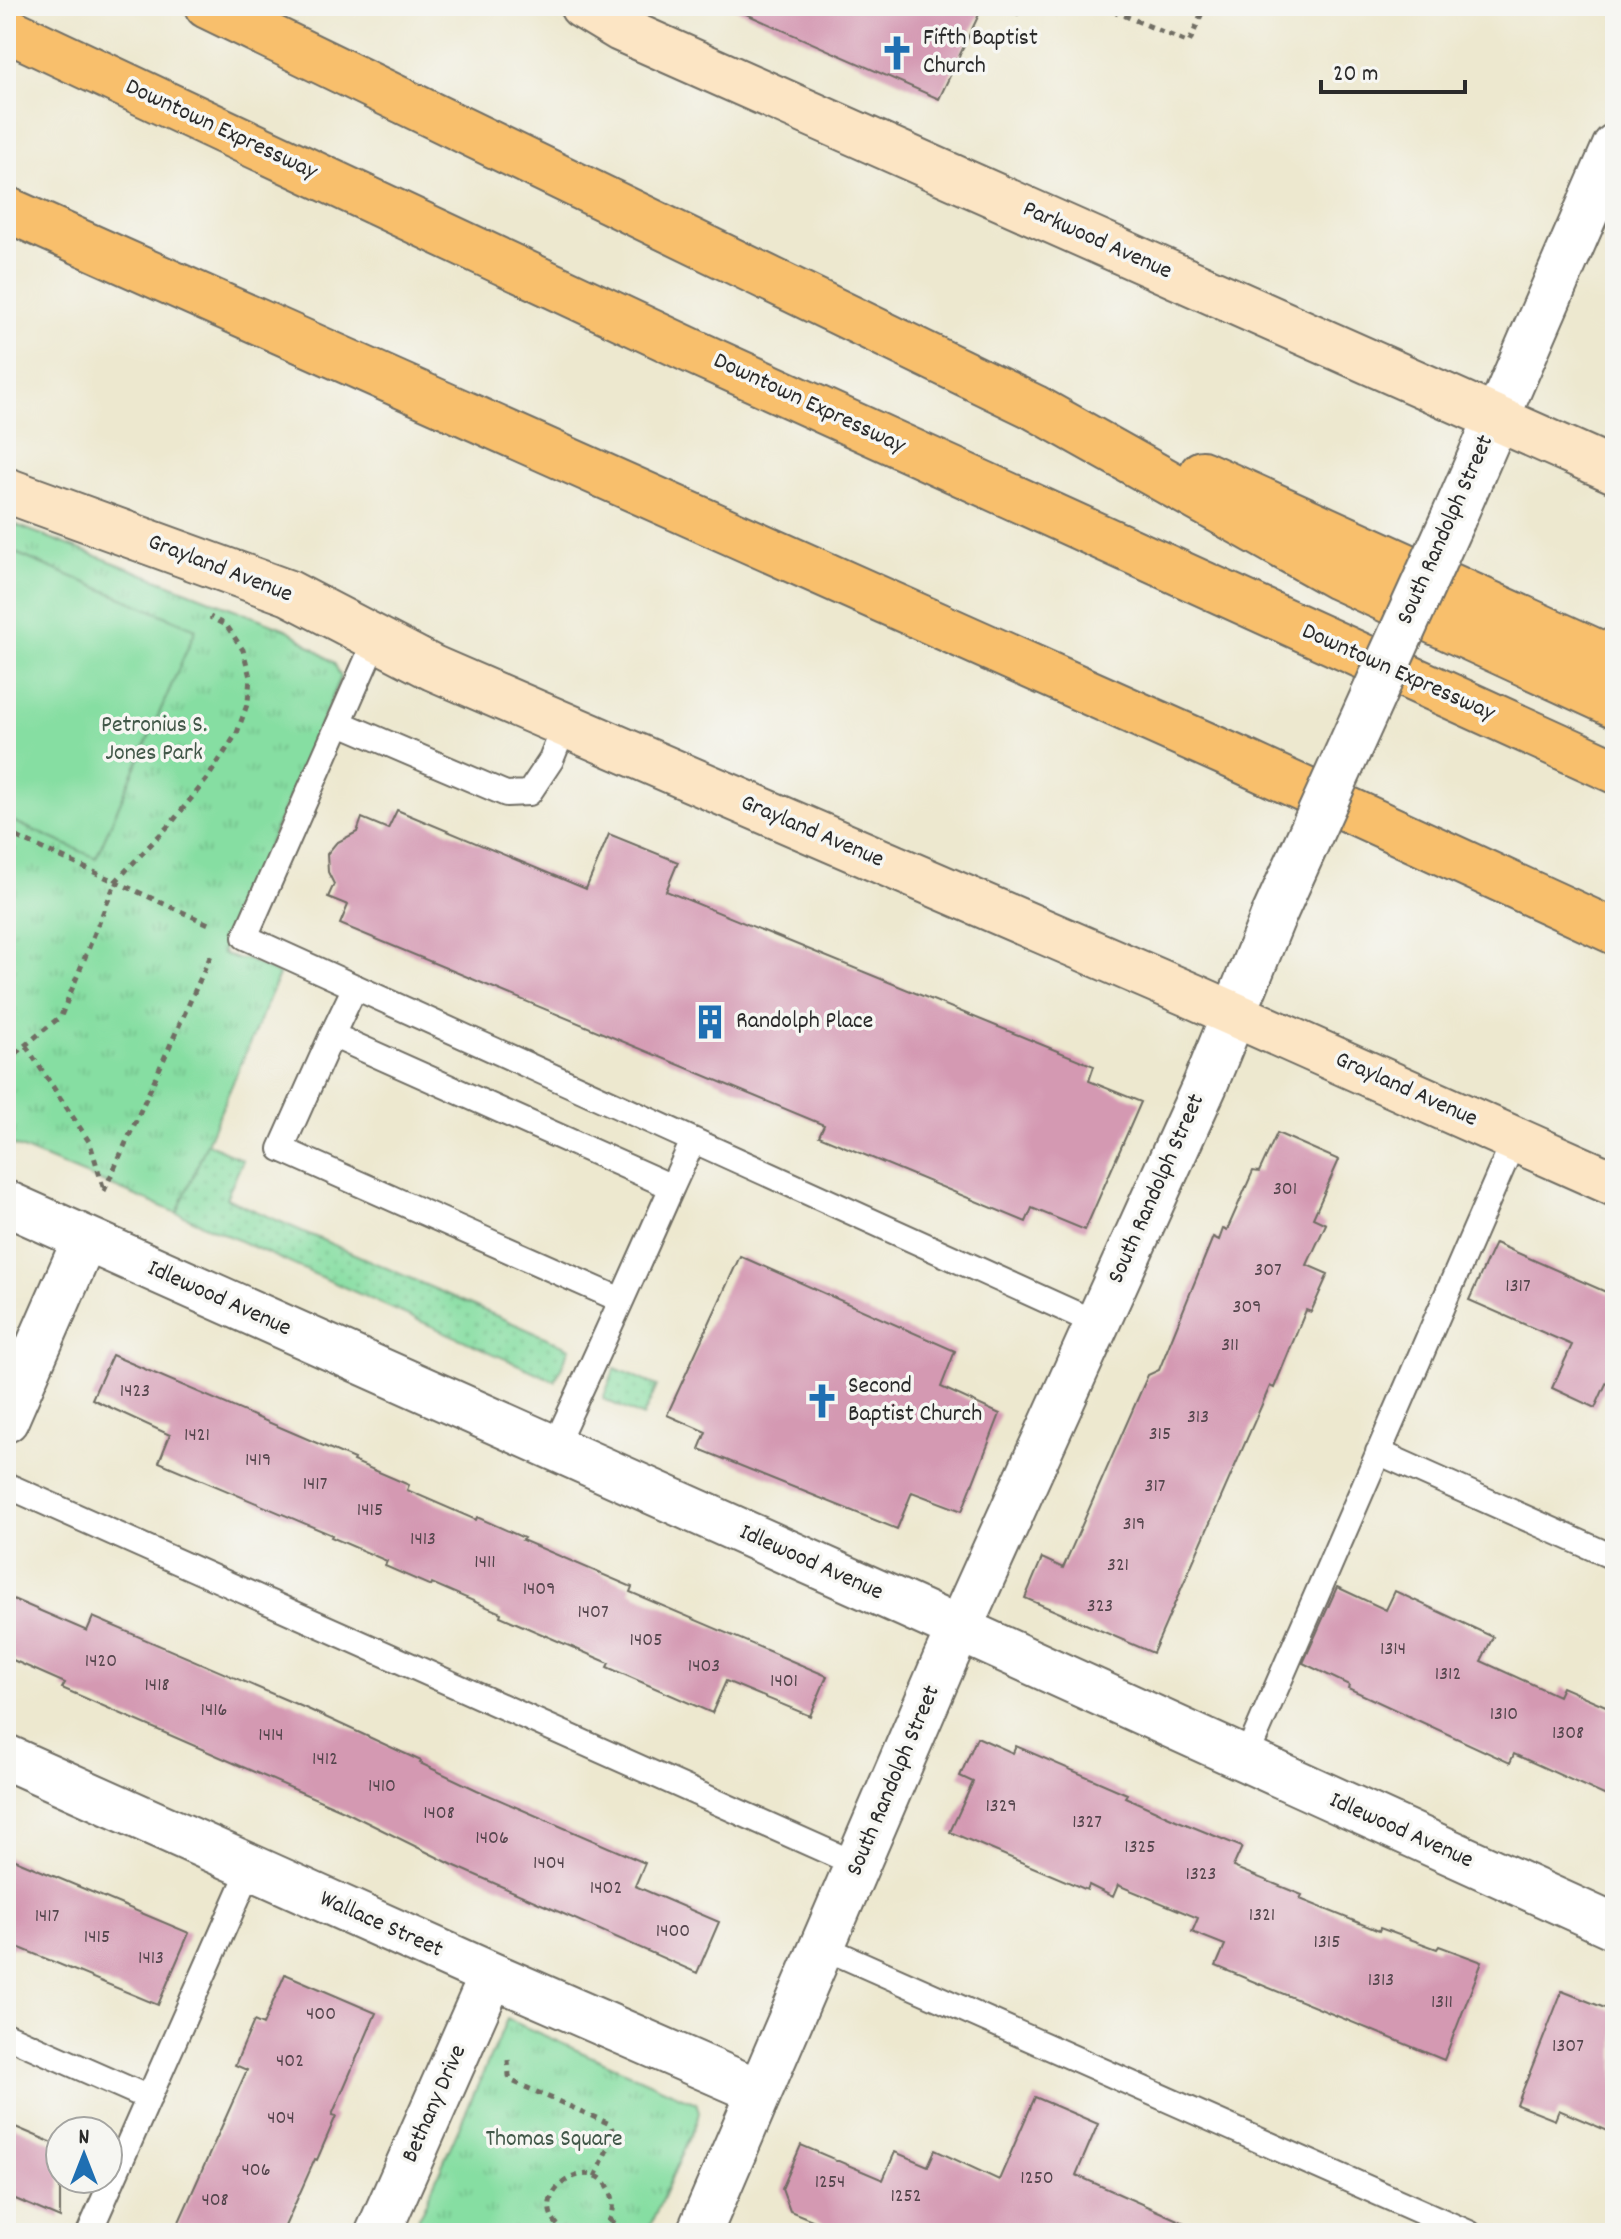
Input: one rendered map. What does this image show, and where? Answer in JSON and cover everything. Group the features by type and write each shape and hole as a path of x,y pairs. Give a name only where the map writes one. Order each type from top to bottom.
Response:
{"highway":[{"path":"207,6 1034,407 1337,577 1615,705"},
{"name":"Downtown Expressway","path":"6,29 680,345 1615,771"},
{"path":"6,209 1216,749 1615,932"},
{"path":"1034,407 1216,478 1615,660"}],"street":[{"name":"Parkwood Avenue","path":"582,6 625,18 1615,471"},
{"name":"South Randolph Street","path":"699,2233 959,1629 1205,1085 1231,1014 1273,917 1453,519 1615,146"},
{"name":"Grayland Avenue","path":"6,490 289,593 433,668 1615,1184"},
{"name":"Idlewood Avenue","path":"6,1203 959,1629 1615,1927"},
{"path":"6,1420 85,1239"},
{"name":"Wallace Street","path":"6,1757 758,2091"},
{"name":"Bethany Drive","path":"378,2233 492,1975"}],"lane":[{"path":"376,639 340,723 234,934 1096,1323"},
{"path":"340,723 506,794 529,793 551,760 565,725"},
{"path":"355,987 281,1149 621,1300"},
{"path":"332,1035 672,1187"},
{"path":"1245,1760 1515,1138"},
{"path":"553,1449 693,1141"},
{"path":"1378,1452 1615,1558"},
{"path":"6,1485 858,1865"},
{"path":"89,2233 251,1867"},
{"path":"823,1947 1469,2233"},
{"path":"6,2035 149,2098"}],"path":[{"path":"1016,15 1020,6"},
{"path":"1102,6 1189,43 1205,6"},
{"path":"6,1061 61,1016 116,881 173,821 207,779 237,733 248,702 250,677 243,650 227,626 207,615"},
{"path":"6,832 234,934 104,1191 90,1143 26,1046"},
{"path":"508,2056 509,2076 514,2082 610,2124 614,2134 595,2177"},
{"path":"567,2233 560,2228 551,2211 554,2192 567,2177 587,2174 610,2191 613,2201 610,2220 597,2233"},
{"path":"610,2220 630,2233"}],"green space":[{"name":"Petronius S. Jones Park","path":"6,521 288,630 334,663 341,677 222,953 235,959 246,959 279,975 177,1213 6,1142"},
{"path":"6,549 196,629 96,858 6,818"},
{"path":"222,953 236,959 246,959 279,975 205,1142 243,1160 226,1198 570,1348 555,1381 177,1213 182,1199 6,1142 6,1017"},
{"path":"615,1368 657,1386 643,1417 603,1399"},
{"name":"Thomas Square","path":"507,2019 696,2103 699,2111 697,2121 647,2233 412,2233"}],"building":[{"name":"Fifth Baptist Church","path":"728,6 983,6 939,99"},
{"name":"Randolph Place","path":"397,810 586,889 609,834 678,862 666,891 1094,1066 1089,1081 1141,1102 1085,1230 1032,1208 1026,1222 819,1136 824,1125 340,924 348,905 328,897 334,884 328,872 327,854 336,843 357,832 362,818 388,829"},
{"path":"1277,1133 1339,1160 1313,1218 1326,1224 1307,1265 1328,1274 1311,1312 1306,1310 1274,1388 1270,1386 1153,1653 1025,1598 1042,1558 1063,1568 1148,1375 1159,1370 1213,1237 1219,1240 1223,1229 1227,1230 1253,1171 1259,1172"},
{"path":"1495,1243 1615,1296 1615,1364 1595,1408 1552,1388 1572,1345 1469,1300"},
{"name":"Second Baptist Church","path":"740,1256 955,1351 941,1387 1000,1414 962,1511 912,1492 897,1529 699,1449 706,1432 667,1415"},
{"path":"112,1355 354,1459 409,1485 407,1490 476,1520 477,1517 524,1538 522,1540 632,1587 630,1592 827,1676 810,1716 726,1681 712,1713 607,1667 609,1663 500,1616 501,1613 385,1566 387,1561 332,1535 159,1462 170,1435 92,1399"},
{"path":"1337,1587 1386,1610 1395,1591 1493,1637 1481,1661 1558,1696 1562,1687 1615,1710 1615,1800 1514,1754 1510,1763 1348,1688 1349,1685 1303,1663"},
{"path":"6,1596 87,1631 93,1617 310,1710 477,1790 645,1863 635,1886 719,1922 697,1973 453,1865 344,1811 62,1688 65,1683 6,1657"},
{"path":"977,1737 1013,1753 1016,1746 1242,1847 1233,1867 1302,1895 1300,1899 1379,1931 1380,1928 1482,1962 1444,2060 1216,1966 1225,1945 1192,1932 1198,1918 1118,1885 1113,1897 1089,1885 1087,1890 950,1832 973,1782 960,1776"},
{"path":"6,1856 189,1933 158,2005 20,1948 6,1948"},
{"path":"285,1974 376,2013 332,2115 336,2116 282,2233 174,2233 247,2070 235,2065 254,2021 263,2025"},
{"path":"1562,1991 1615,2012 1615,2134 1559,2110 1555,2120 1517,2105"},
{"path":"1035,2097 1098,2124 1076,2175 1207,2233 844,2233 790,2211 782,2189 801,2145 883,2180 895,2152 928,2166 935,2150 999,2180"},
{"path":"6,2123 44,2139 44,2195 60,2195 60,2218 6,2195"}],"place":[{"name":"Fifth Baptist Church","path":"897,53"},
{"name":"Randolph Place","path":"710,1022"},
{"name":"Second Baptist Church","path":"822,1401"}]}
